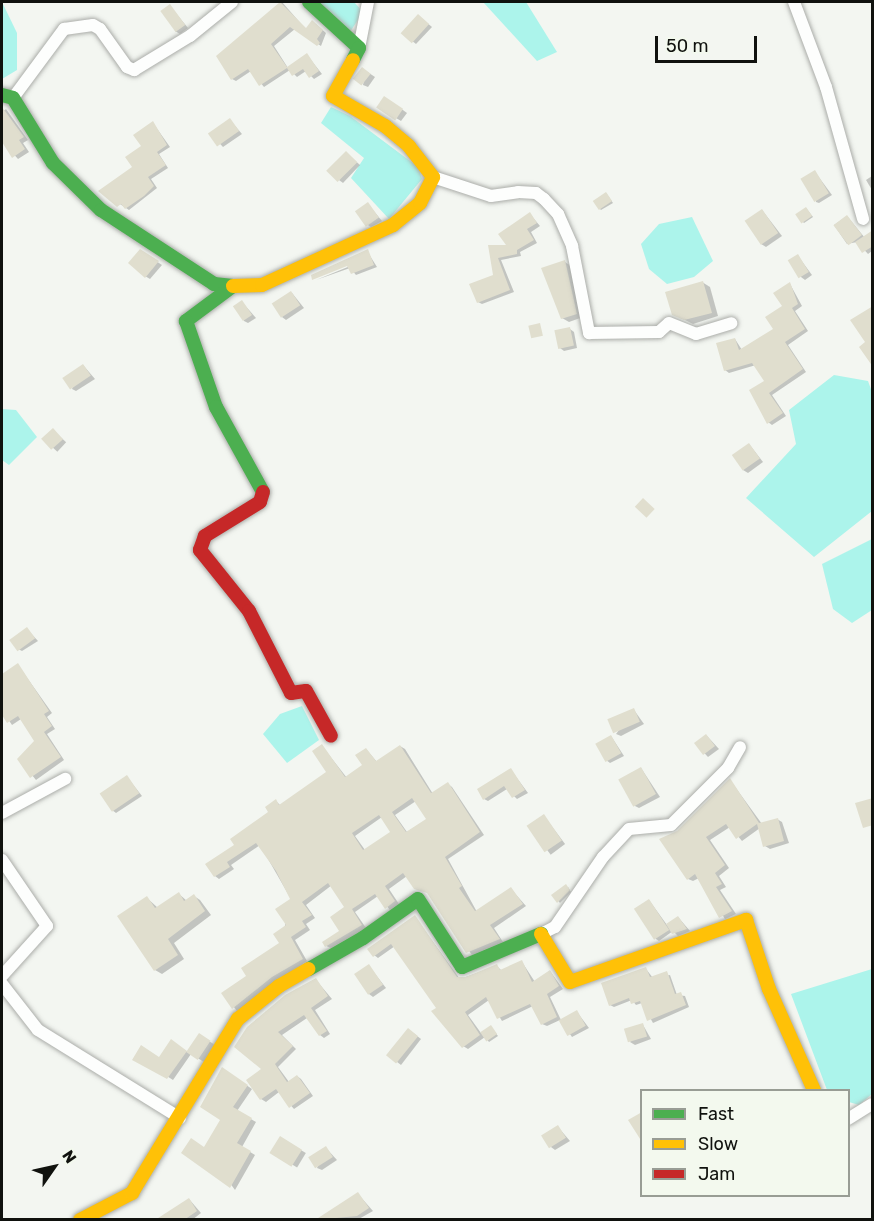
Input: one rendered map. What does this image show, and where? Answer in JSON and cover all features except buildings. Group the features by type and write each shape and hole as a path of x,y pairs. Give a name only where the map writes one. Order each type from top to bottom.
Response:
{"street":[{"path":"232,2 190,36 134,70 127,67 100,29 93,25 64,29 7,96 53,163 100,210 214,284 262,285 393,225 420,203 433,177"},
{"path":"309,2 359,48"},
{"path":"368,2 359,48 333,96 385,126 410,146 433,177 491,196 518,192 536,193 544,198 558,214 572,246 589,333 659,332 669,323 696,334 731,323"},
{"path":"794,2 826,87 862,219"},
{"path":"233,285 186,321 216,406 264,488 260,502 204,536 200,550 249,611 291,693 306,692 331,736"},
{"path":"80,1220 132,1193 180,1118 238,1019 279,987 363,938 418,899 462,967 555,927 603,857 628,829 671,825 728,768 740,747"},
{"path":"2,813 64,779"},
{"path":"2,860 47,926 2,976"},
{"path":"543,933 570,982 746,920 769,989 814,1089"},
{"path":"2,984 38,1030 180,1118"},
{"path":"850,1118 873,1104"}],"water":[{"path":"2,2 17,33 17,70 2,79"},
{"path":"311,2 354,2 363,12 350,32"},
{"path":"483,2 526,2 557,52 537,61"},
{"path":"331,107 350,116 418,167 422,179 389,219 351,178 364,158 321,123"},
{"path":"692,217 713,261 694,277 667,284 649,269 641,244 659,224"},
{"path":"834,375 868,381 872,392 872,511 814,557 746,498 796,444 789,410"},
{"path":"2,409 16,410 37,437 9,465 2,460"},
{"path":"872,539 872,610 852,623 833,609 822,564"},
{"path":"302,706 319,740 287,763 263,734 280,714"},
{"path":"872,969 872,1094 859,1105 850,1102 850,1089 827,1089 791,994"}],"traffic: fast":[{"path":"309,2 359,48 353,60"},
{"path":"2,95 13,98 53,163 101,210 214,284 233,286 186,321 216,407 263,492"},
{"path":"309,969 363,938 418,899 462,967 541,934"}],"traffic: slow":[{"path":"233,286 262,285 393,225 420,203 433,177 409,146 385,126 333,96 353,60"},
{"path":"541,934 570,982 746,920 769,989 814,1089"},
{"path":"80,1220 132,1193 238,1019 279,986 309,969"}],"traffic: jam":[{"path":"263,492 260,502 205,536 200,550 249,611 291,693 306,691 331,736"}]}
